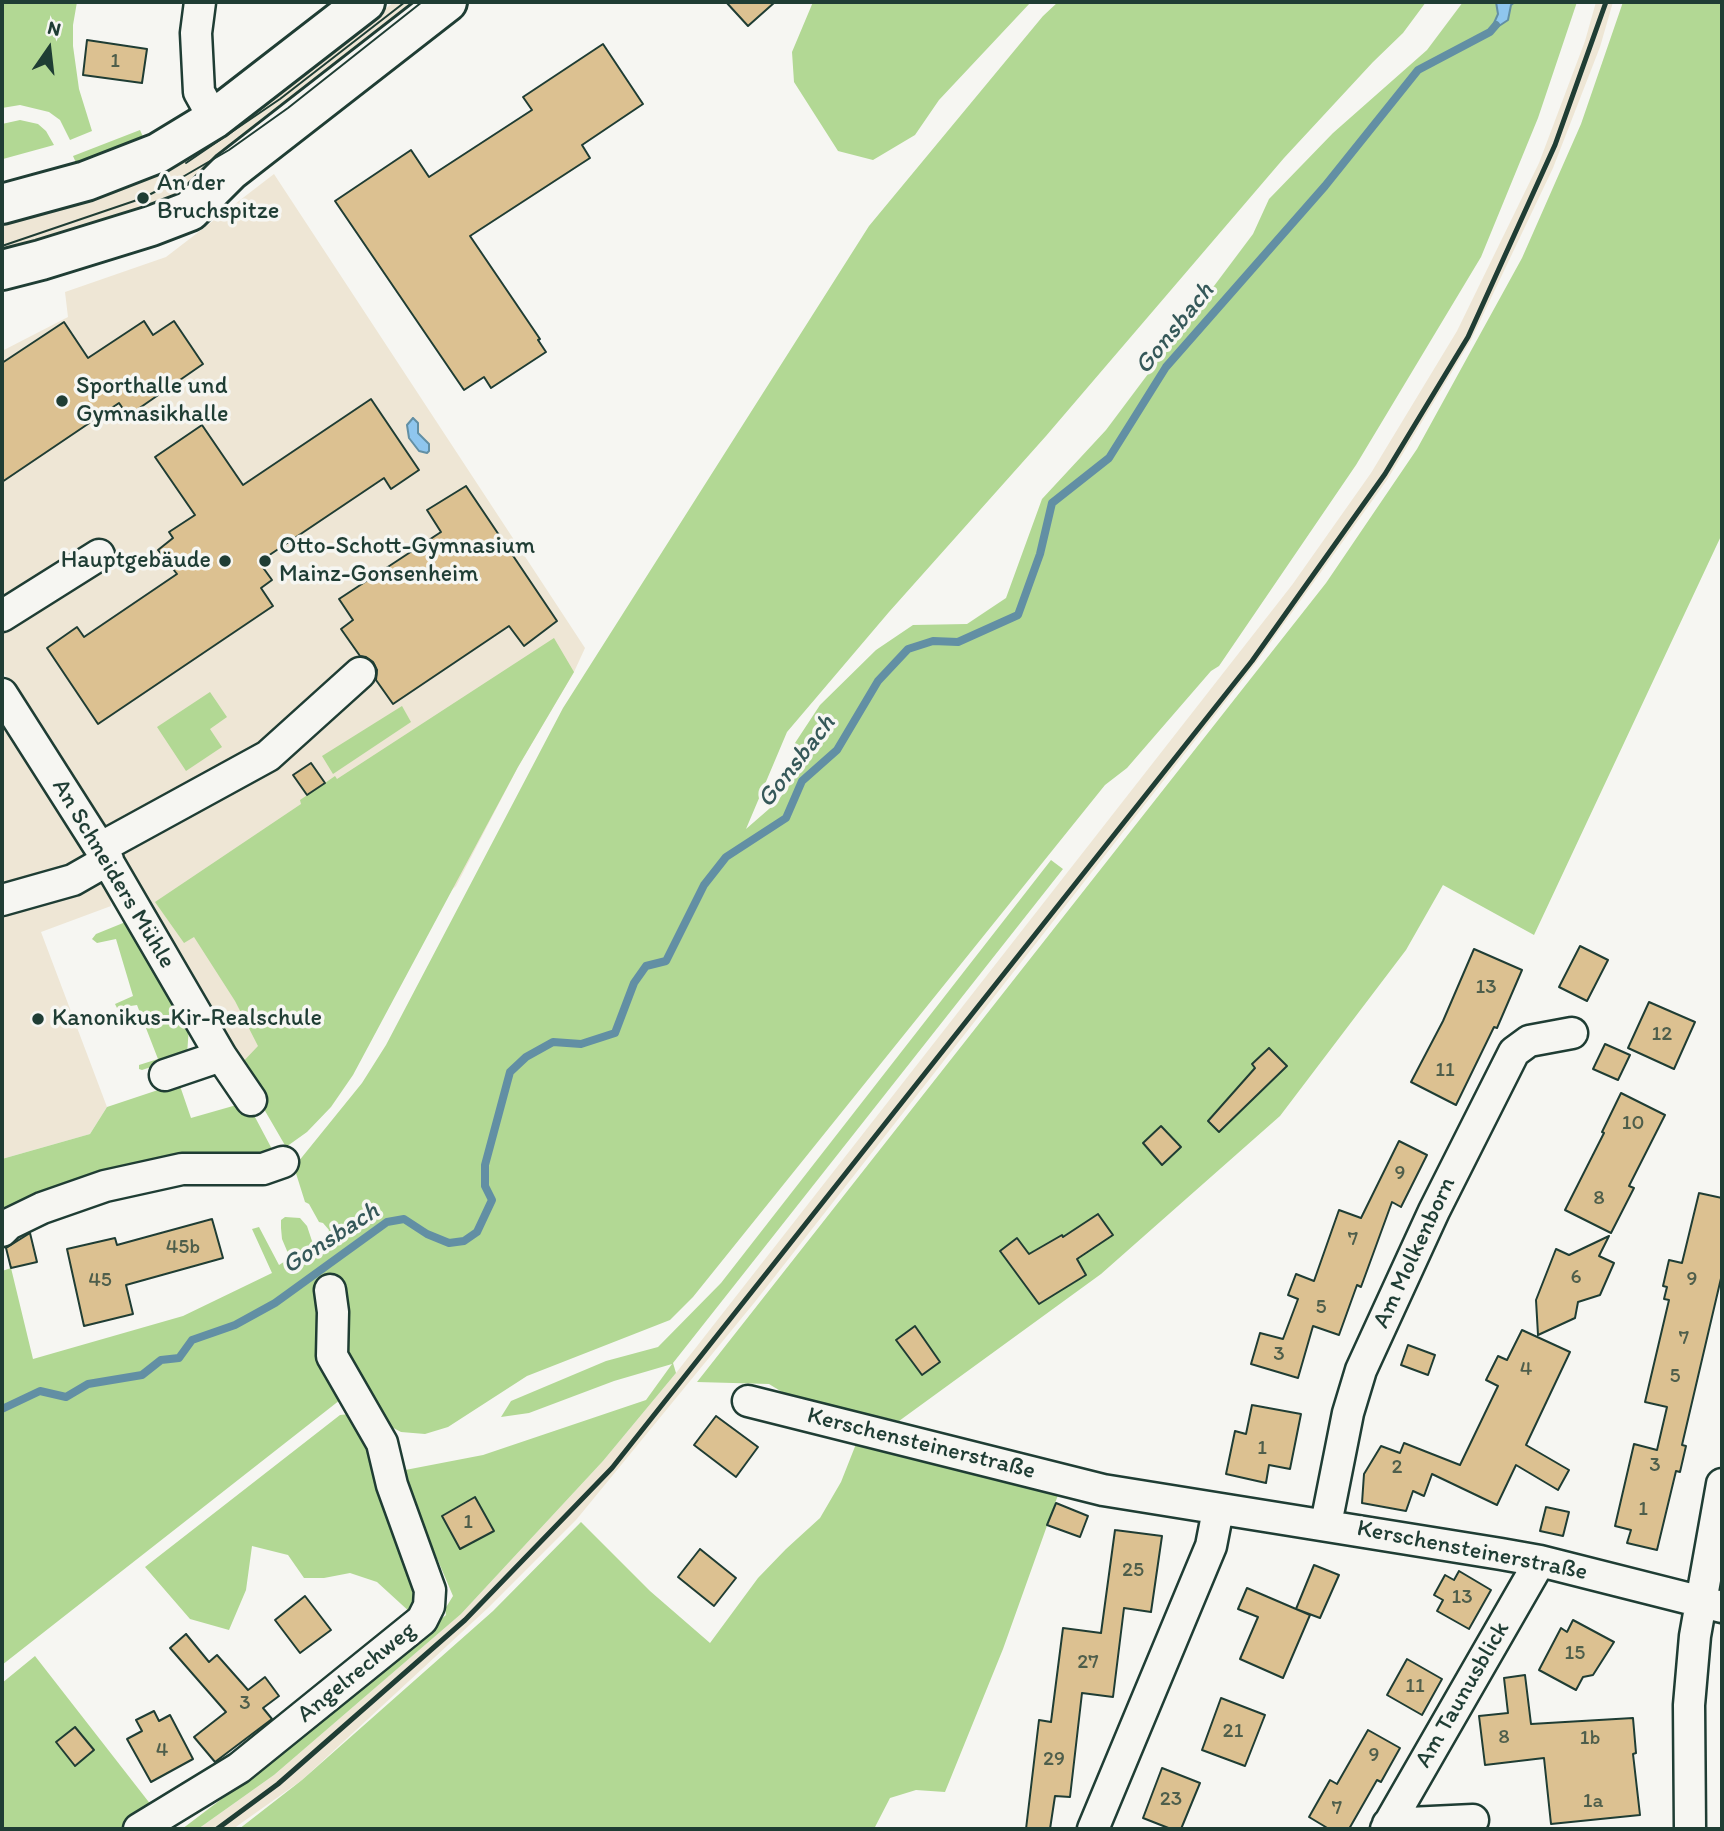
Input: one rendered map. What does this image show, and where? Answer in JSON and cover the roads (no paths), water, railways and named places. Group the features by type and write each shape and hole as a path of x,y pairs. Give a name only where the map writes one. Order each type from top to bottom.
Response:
{"main road":[{"path":"2,204 86,181 146,158 214,119 365,2"},
{"path":"2,270 150,226 190,211 230,171 447,2"}],"street":[{"path":"200,2 196,33 199,92 214,119"},
{"path":"2,616 99,555"},
{"path":"2,900 73,880 104,854 268,756 360,673"},
{"name":"An Schneiders Mühle","path":"2,694 104,854 221,1056 251,1100"},
{"name":"Am Molkenborn","path":"1326,1524 1348,1413 1361,1370 1445,1187 1514,1052 1529,1041 1573,1033"},
{"path":"165,1074 221,1056"},
{"path":"2,1230 42,1208 105,1186 182,1170 262,1169 283,1163"},
{"name":"Angelrechweg","path":"139,1829 239,1768 422,1620 429,1606 430,1590 392,1485 382,1443 332,1356 333,1312 330,1290"},
{"name":"Kerschensteinerstraße","path":"748,1401 1104,1490 1218,1510 1326,1524 1540,1561 1712,1605"},
{"path":"1690,1829 1689,1705 1712,1605 1722,1484"},
{"path":"1093,1829 1211,1546 1218,1510"},
{"name":"Am Taunusblick","path":"1387,1827 1540,1561"},
{"path":"1387,1827 1474,1820"}],"water":[{"path":"1496,2 1515,2 1511,5 1508,20 1490,32 1498,14"},
{"path":"413,418 418,423 418,433 429,444 427,453 419,451 409,438 407,425"}],"waterway":[{"name":"Gonsbach","path":"2,1409 40,1391 66,1397 88,1384 142,1375 161,1360 179,1358 192,1340 235,1325 275,1303 387,1222 404,1219 427,1234 449,1243 464,1241 477,1232 492,1200 485,1186 485,1165 510,1072 526,1057 553,1042 581,1044 615,1033 634,983 646,966 666,961 704,885 726,857 786,818 802,781 837,750 878,681 908,649 933,641 958,642 1018,615 1040,554 1052,503 1109,458 1166,367 1325,186 1418,70 1490,32 1496,25"}],"tram line":[{"path":"186,163 280,99 405,2"},
{"path":"2,246 143,198 174,182 229,150 288,108 422,2"}],"railway":[{"path":"217,1829 278,1784 465,1620 612,1468 1252,661 1385,474 1468,337 1555,145 1606,2"}],"place":[{"name":"An der Bruchspitze","path":"143,198"},
{"name":"Sporthalle und Gymnasikhalle","path":"62,401"},
{"name":"Hauptgebäude","path":"225,561"},
{"name":"Otto-Schott-Gymnasium Mainz-Gonsenheim","path":"265,561"},
{"name":"Kanonikus-Kir-Realschule","path":"38,1019"}]}
